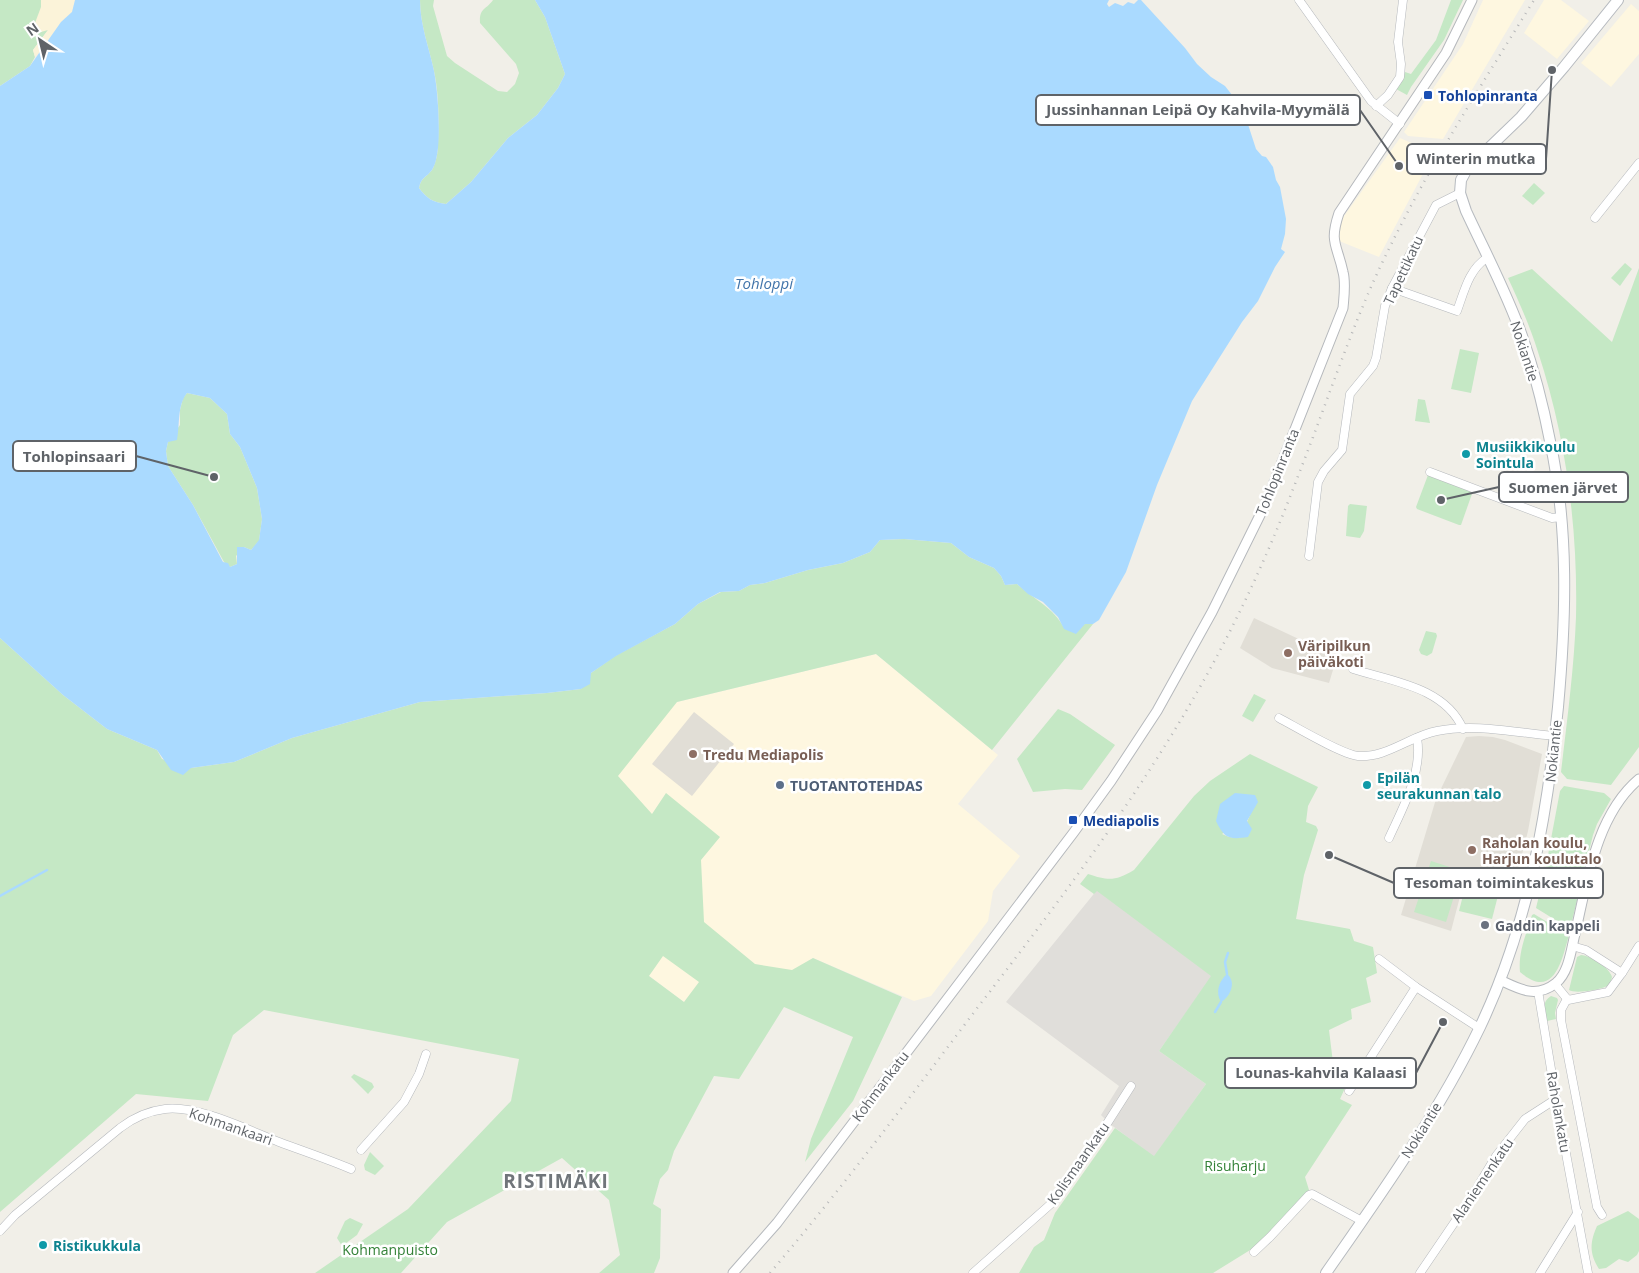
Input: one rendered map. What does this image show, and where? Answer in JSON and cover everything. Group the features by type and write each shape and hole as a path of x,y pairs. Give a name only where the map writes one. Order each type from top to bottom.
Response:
{"main road":[{"path":"1460,193 1461,180 1467,169 1521,117 1618,0"},
{"name":"Nokiantie","path":"1326,1273 1440,1101 1479,1028 1500,980 1521,918 1531,881 1546,808 1555,736 1565,619 1566,580 1562,517 1554,459 1537,387 1518,327 1466,211 1460,193"}],"street":[{"path":"1299,0 1376,106 1400,124"},
{"path":"1376,106 1388,95 1400,77 1402,64 1398,42 1403,0"},
{"name":"Tohlopinranta","path":"1024,897 1111,781 1157,711 1212,612 1268,496 1343,308 1343,272 1333,236 1333,229 1339,213 1446,53 1472,0"},
{"path":"1595,218 1639,163"},
{"name":"Tapettikatu","path":"1309,556 1318,482 1324,471 1342,450 1350,394 1373,366 1385,306 1392,288 1436,205 1460,193"},
{"path":"1392,288 1457,311 1473,270 1479,262 1487,258"},
{"path":"1430,472 1552,518 1562,517"},
{"path":"1352,669 1418,688 1455,714 1463,729"},
{"path":"1279,718 1339,749 1357,756 1374,755 1387,751 1439,730 1494,729 1555,736"},
{"path":"1389,838 1407,798 1415,772 1418,754 1417,738"},
{"path":"1500,980 1525,992 1538,991 1555,984 1565,970 1598,841 1610,814 1621,798 1639,779"},
{"name":"Kohmankatu","path":"733,1273 777,1223 1024,897"},
{"path":"1572,946 1583,949 1622,973"},
{"path":"1555,984 1567,999 1573,1000 1608,992 1639,946"},
{"path":"1379,959 1416,988 1479,1028"},
{"path":"1349,1091 1416,988"},
{"name":"Raholankatu","path":"1538,991 1588,1273"},
{"name":"Raholankatu","path":"1567,999 1561,1010 1561,1020 1596,1201 1598,1210 1602,1215"},
{"path":"361,1150 404,1102 419,1074 426,1054"},
{"name":"Kolismaankatu","path":"973,1273 1053,1202 1092,1147 1131,1086"},
{"name":"Alaniemenkatu","path":"1420,1273 1469,1201 1496,1156 1519,1126 1525,1119 1556,1099"},
{"name":"Kohmankaari","path":"0,1231 15,1214 120,1128 143,1115 165,1109 180,1109 208,1115 351,1169"},
{"path":"1254,1252 1308,1194 1326,1200 1362,1221"},
{"path":"1540,1273 1578,1212"}],"shaded area":[{"path":"1483,0 1525,0 1443,139 1408,136 1404,132 1463,44"},
{"path":"1544,0 1561,0 1589,21 1557,59 1524,33"},
{"path":"1631,4 1639,11 1639,54 1611,87 1581,63"},
{"path":"1400,138 1434,153 1379,257 1329,237"},
{"name":"Väripilkun päiväkoti","path":"1254,618 1337,657 1329,683 1272,668 1240,648"},
{"path":"876,654 998,755 958,804 1020,856 993,891 988,921 931,996 914,1001 813,958 716,1026 601,940 551,802 677,702"},
{"name":"Tredu Mediapolis","path":"694,712 734,744 692,796 652,764"},
{"name":"Raholan koulu, Harjun koulutalo","path":"1479,736 1505,740 1542,754 1528,831 1515,882 1467,870 1451,931 1401,915 1436,799 1466,737"},
{"path":"1097,890 1212,976 1159,1051 1206,1084 1154,1157 1101,1115 1119,1086 1006,1002"}],"green space":[{"path":"0,0 42,0 41,7 48,30 33,50 35,57 30,66 0,86"},
{"path":"420,0 434,0 433,6 447,56 498,91 507,92 515,84 519,73 516,64 480,23 481,14 493,0 535,0 545,17 565,74 558,88 537,115 508,138 471,182 446,204 431,199 419,188 421,182 435,164 438,150 436,80 423,27"},
{"path":"1451,0 1463,0 1444,40 1407,95 1396,89 1405,72 1411,74 1436,40"},
{"path":"1534,183 1545,193 1533,205 1522,196"},
{"path":"1625,263 1632,269 1620,286 1611,278"},
{"path":"1639,268 1639,747 1611,785 1567,779 1561,772 1572,675 1576,617 1575,550 1572,516 1563,450 1548,384 1531,333 1508,278 1532,269 1612,342"},
{"path":"1460,349 1479,353 1471,393 1451,389"},
{"path":"187,393 210,398 227,414 230,434 240,447 257,488 262,519 259,541 251,550 244,547 236,556 237,564 230,567 224,562 193,505 168,466 166,451 168,442 180,425 180,410 183,398"},
{"path":"1418,399 1425,400 1430,423 1415,421"},
{"path":"1428,475 1473,491 1461,525 1417,509 1416,507"},
{"path":"1350,504 1367,506 1364,531 1360,538 1346,536 1348,506"},
{"name":"Kohmanpuisto","path":"904,539 951,543 969,557 994,568 1001,576 1005,585 1017,584 1049,609 1065,629 1093,624 992,750 876,654 677,702 618,776 652,814 666,793 720,837 701,860 704,922 755,964 792,970 813,958 902,997 853,1101 805,1162 811,1139 853,1037 784,1007 739,1079 714,1076 674,1151 668,1170 660,1179 653,1204 661,1209 660,1258 654,1273 599,1273 620,1255 609,1200 562,1158 447,1222 401,1273 315,1273 408,1209 511,1101 519,1059 264,1010 233,1035 208,1101 136,1094 0,1212 0,638 63,695 107,729 157,750 162,759 191,768 234,762 292,738 420,702 581,689 591,673 615,656 675,624 698,604 721,592 739,591 750,585 765,583 808,570 843,563 870,552 880,540","holes":["663,956 699,982 684,1002 649,976"]},
{"path":"1426,631 1436,633 1437,636 1432,653 1427,656 1421,654 1419,650"},
{"path":"1254,694 1266,700 1253,722 1242,716"},
{"path":"1058,709 1070,714 1115,745 1082,790 1065,789 1033,792 1017,759"},
{"name":"Risuharju","path":"1250,754 1318,787 1308,806 1306,822 1316,826 1318,830 1304,875 1296,919 1350,929 1354,941 1373,947 1377,973 1366,978 1371,1002 1351,1009 1352,1019 1329,1030 1335,1079 1345,1088 1340,1099 1352,1105 1305,1177 1309,1190 1255,1247 1213,1273 1019,1273 1034,1247 1044,1240 1055,1213 1115,1128 1154,1156 1206,1084 1159,1051 1211,976 1097,891 1094,894 1080,884 1088,874 1112,879 1134,870 1194,796 1210,781","holes":["1251,813 1240,838 1222,834"]},
{"path":"1564,786 1604,793 1611,799 1593,835 1570,929 1536,908 1560,791"},
{"path":"1431,861 1462,871 1446,922 1414,912"},
{"path":"1468,876 1501,884 1492,919 1459,911"},
{"path":"1534,914 1569,935 1555,974 1549,980 1541,982 1532,980 1520,972 1520,957 1523,944 1532,915"},
{"path":"1581,955 1594,960 1607,969 1612,977 1608,985 1587,991 1576,992 1569,990 1577,957"},
{"path":"1551,996 1558,1000 1555,1013 1556,1019 1547,1021 1545,1004"},
{"path":"354,1074 372,1083 374,1087 368,1094 351,1077"},
{"path":"370,1152 384,1166 375,1175 365,1170 364,1165"},
{"path":"1628,1211 1639,1219 1639,1251 1637,1255 1628,1262 1619,1259 1606,1268 1599,1269 1592,1253 1593,1237 1597,1226"},
{"path":"350,1218 363,1224 357,1235 342,1246 337,1238 345,1221"}],"sand":[{"path":"41,0 75,0 72,12 61,22 50,40 35,57 33,50 48,30 41,32 37,29 35,23 41,7"}],"water":[{"name":"Tohloppi","path":"75,0 420,0 423,27 432,62 438,99 439,130 438,148 434,165 432,170 422,180 419,188 431,199 446,204 471,182 508,138 537,115 558,88 565,74 545,17 535,0 1109,0 1107,4 1109,7 1115,3 1123,6 1128,2 1134,4 1141,0 1185,48 1197,64 1211,77 1225,86 1243,109 1256,149 1262,156 1266,157 1273,167 1280,187 1286,219 1281,249 1285,252 1275,267 1258,301 1242,322 1192,401 1157,485 1126,572 1099,620 1093,624 1085,624 1076,634 1064,629 1058,617 1043,602 1028,594 1017,584 1005,585 1001,576 994,568 969,557 951,543 904,539 880,540 870,552 843,563 808,570 765,583 750,585 739,591 720,592 698,604 675,624 616,656 591,673 590,684 581,689 420,702 292,738 234,762 191,768 183,775 171,770 157,750 107,729 63,695 0,638 0,86 30,66 61,22 72,12","holes":["187,393 210,398 227,414 230,434 240,447 257,488 262,519 259,540 251,550 237,547 237,564 230,567 228,563 223,562 193,505 168,466 166,451 168,442 177,440 180,409"]},
{"path":"1235,793 1255,795 1258,802 1247,821 1252,829 1248,837 1232,838 1228,836 1222,831 1216,821 1220,804"},
{"path":"1227,974 1232,981 1232,985 1227,997 1221,1002 1218,994 1219,987"}],"waterway":[{"path":"0,896 47,870"},
{"path":"1227,974 1225,962 1228,953"},
{"path":"1215,1012 1221,1002"}],"railway":[{"path":"770,1273 876,1142 1045,919 1141,784 1199,690 1225,641 1264,559 1371,287 1427,177 1534,0"}],"place":[{"name":"Winterin mutka","path":"1552,70"},
{"name":"Tohlopinranta","path":"1428,95"},
{"name":"Jussinhannan Leipä Oy Kahvila-Myymälä","path":"1399,166"},
{"name":"Musiikkikoulu Sointula","path":"1466,454"},
{"name":"Tohlopinsaari","path":"214,477"},
{"name":"Suomen järvet","path":"1441,500"},
{"name":"Väripilkun päiväkoti","path":"1288,653"},
{"name":"Tredu Mediapolis","path":"693,754"},
{"name":"TUOTANTOTEHDAS","path":"780,785"},
{"name":"Epilän seurakunnan talo","path":"1367,785"},
{"name":"Mediapolis","path":"1073,820"},
{"name":"Raholan koulu, Harjun koulutalo","path":"1472,850"},
{"name":"Tesoman toimintakeskus","path":"1329,855"},
{"name":"Gaddin kappeli","path":"1485,925"},
{"name":"Lounas-kahvila Kalaasi","path":"1443,1022"},
{"name":"Ristikukkula","path":"43,1245"}],"district":[{"name":"RISTIMÄKI","path":"556,1181"}]}
